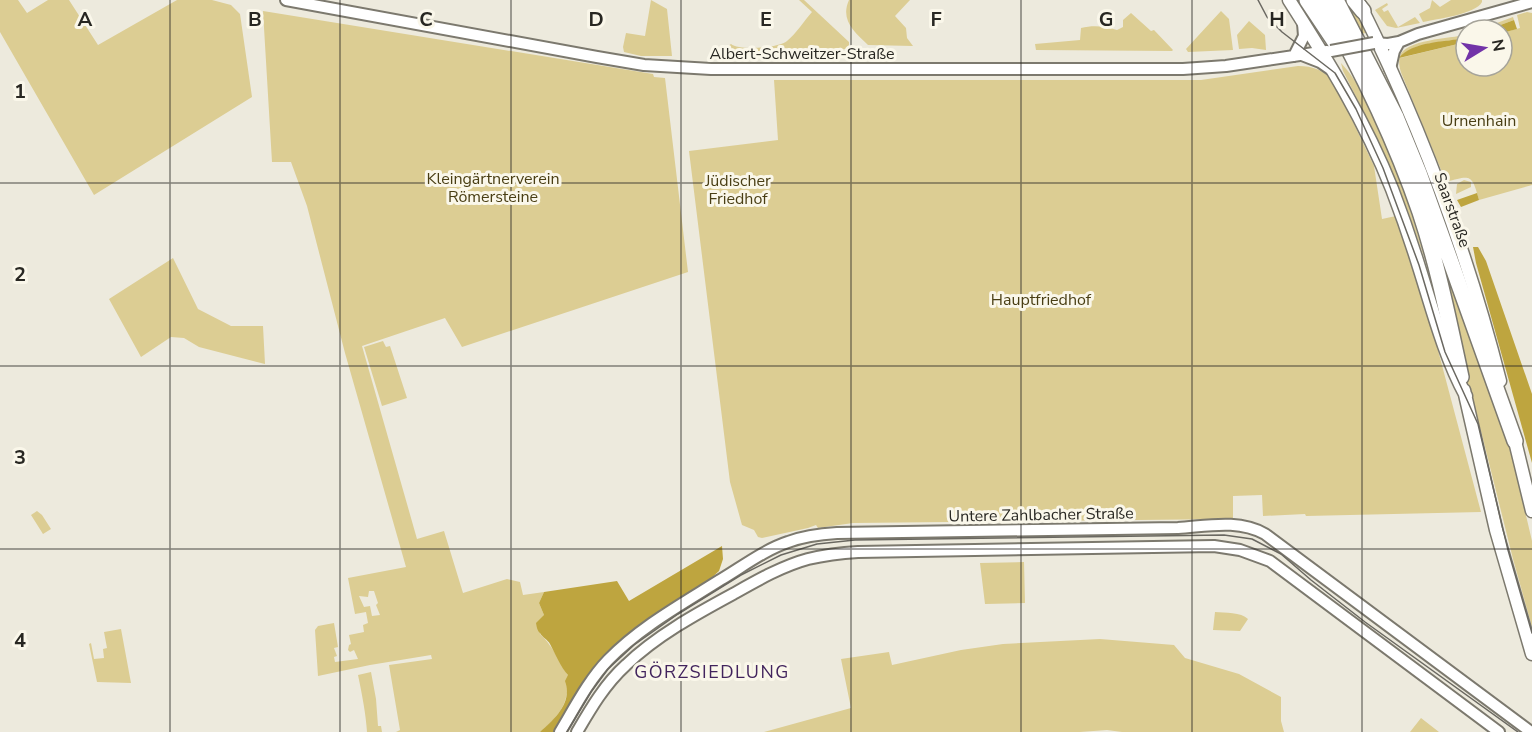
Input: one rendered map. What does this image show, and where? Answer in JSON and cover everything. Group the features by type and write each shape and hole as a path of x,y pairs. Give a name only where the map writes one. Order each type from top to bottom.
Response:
{"highway":[{"path":"1307,0 1358,70"},
{"name":"Saarstraße","path":"1322,0 1398,154 1420,213 1436,266 1461,377"},
{"name":"Saarstraße","path":"1336,0 1396,117 1419,172 1515,441"}],"main road":[{"name":"Saarstraße","path":"1288,0 1303,23 1327,52 1392,189 1419,265 1445,352 1466,396"},
{"name":"Saarstraße","path":"1358,4 1390,69 1424,147 1458,239 1486,325 1532,511"},
{"name":"Saarstraße","path":"1461,377 1496,530 1532,654"}],"street":[{"name":"Albert-Schweitzer-Straße","path":"286,0 597,57 673,68 1183,69 1226,66 1376,43"},
{"path":"1376,43 1399,42 1418,34 1532,2"},
{"path":"1303,23 1304,36 1298,56 1320,62 1335,73"},
{"path":"1376,43 1386,37 1418,34"},
{"path":"1390,69 1394,51 1399,42"},
{"name":"Untere Zahlbacher Straße","path":"560,732 592,679 628,642 747,564 796,539 837,533 1178,528 1224,524 1252,528 1265,534 1531,732"},
{"name":"Untere Zahlbacher Straße","path":"577,732 597,699 615,676 645,649 700,612 750,584 806,559 838,553 867,552 1214,546 1240,550 1270,561 1499,732"}],"green space":[{"path":"0,0 18,0 27,13 48,0 69,0 98,45 177,0 212,0 231,5 240,14 252,97 94,195 0,32"},
{"path":"651,0 667,9 672,56 641,56 624,52 626,33 645,36"},
{"path":"799,0 804,0 849,42 849,49 726,53 725,48 731,44 759,48 787,41 812,12"},
{"path":"849,0 910,0 895,16 906,28 907,38 913,46 868,45 853,30 847,20"},
{"path":"1342,0 1348,0 1370,32 1361,34"},
{"path":"1432,0 1440,7 1451,0 1482,0 1482,2 1464,13 1423,22 1419,14 1430,8"},
{"path":"1387,3 1388,5 1382,9 1384,12 1388,10 1398,27 1415,17 1420,23 1396,28 1387,26 1375,10"},
{"name":"Kleingärtnerverein Römersteine","path":"263,11 653,74 654,77 665,78 688,272 462,347 445,318 362,346 417,539 444,531 463,593 507,579 520,582 523,595 544,592 539,603 544,615 540,634 560,660 568,675 568,685 562,707 540,732 396,732 400,730 389,665 432,659 431,655 318,676 315,630 318,626 334,623 338,647 334,648 337,656 334,657 335,662 358,659 354,650 350,652 348,650 351,644 349,635 364,632 363,625 368,623 366,612 355,614 348,578 406,567 345,353 307,206 291,162 272,162","holes":["369,591 374,591 380,615 372,616 370,606 364,607 359,596 368,597"]},
{"path":"1221,11 1229,19 1233,50 1188,52 1186,49"},
{"path":"1131,13 1151,31 1154,30 1173,50 1036,50 1035,44 1080,40 1081,28 1099,26 1117,30 1123,27 1123,20"},
{"name":"Urnenhain","path":"1532,13 1532,185 1479,200 1474,185 1469,179 1461,178 1446,182 1401,73 1399,63 1400,56 1410,46 1454,37 1454,40 1430,43 1412,49 1400,58 1454,45 1454,78 1514,78 1514,30 1520,28 1517,15"},
{"path":"1249,21 1265,35 1266,50 1239,49 1237,35"},
{"path":"1341,63 1370,106 1394,160 1428,268 1406,206 1380,144"},
{"name":"Hauptfriedhof","path":"1298,66 1318,70 1334,82 1374,166 1382,219 1396,216 1435,339 1481,512 1263,516 1262,495 1233,496 1233,519 853,523 818,528 816,525 762,538 758,537 754,530 742,525 730,482 689,151 778,140 774,80 1201,80"},
{"path":"1464,180 1471,182 1471,187 1456,194 1457,184"},
{"path":"1434,226 1505,426 1532,541 1532,627 1481,431 1471,403 1471,392 1468,387"},
{"path":"173,258 198,309 231,326 263,326 265,364 199,347 184,338 171,337 141,357 109,299"},
{"path":"383,341 386,347 390,346 407,398 382,406 364,347"},
{"path":"37,511 51,529 43,534 31,515"},
{"path":"1024,562 1025,603 985,604 980,563"},
{"path":"1215,612 1237,614 1248,619 1240,631 1213,630"},
{"path":"121,629 131,683 97,682 89,644 91,643 94,659 104,658 103,649 107,648 104,632"},
{"path":"1100,639 1174,645 1185,658 1239,674 1281,697 1281,721 1284,732 1122,732 1107,730 1080,732 764,732 851,708 841,659 889,652 892,665 961,650 1003,644"},
{"path":"371,672 378,726 381,726 382,732 367,732 358,675"},
{"path":"1421,718 1439,732 1410,732"}],"shaded area":[{"path":"1454,40 1454,45 1399,58 1412,48"},
{"path":"1477,193 1479,200 1461,207 1457,200"},
{"path":"1473,247 1478,247 1486,261 1532,394 1532,463 1476,263"},
{"path":"722,546 723,559 719,571 704,585 642,626 555,732 540,732 557,716 565,703 567,689 565,681 568,675 549,643 537,629 536,623 544,615 539,603 544,592 617,581 629,601"}],"tram line":[{"path":"1258,0 1267,17 1282,32 1335,73 1356,109 1383,168 1419,265 1445,352 1478,424 1508,550 1532,633"},
{"path":"567,732 608,669 634,645 678,614 741,575 781,555 817,544 855,540 1224,535 1252,539 1281,554 1365,622 1518,732"}],"district":[{"name":"GÖRZSIEDLUNG","path":"712,672"}],"park label":[{"name":"Jüdischer Friedhof","path":"738,190"}]}
